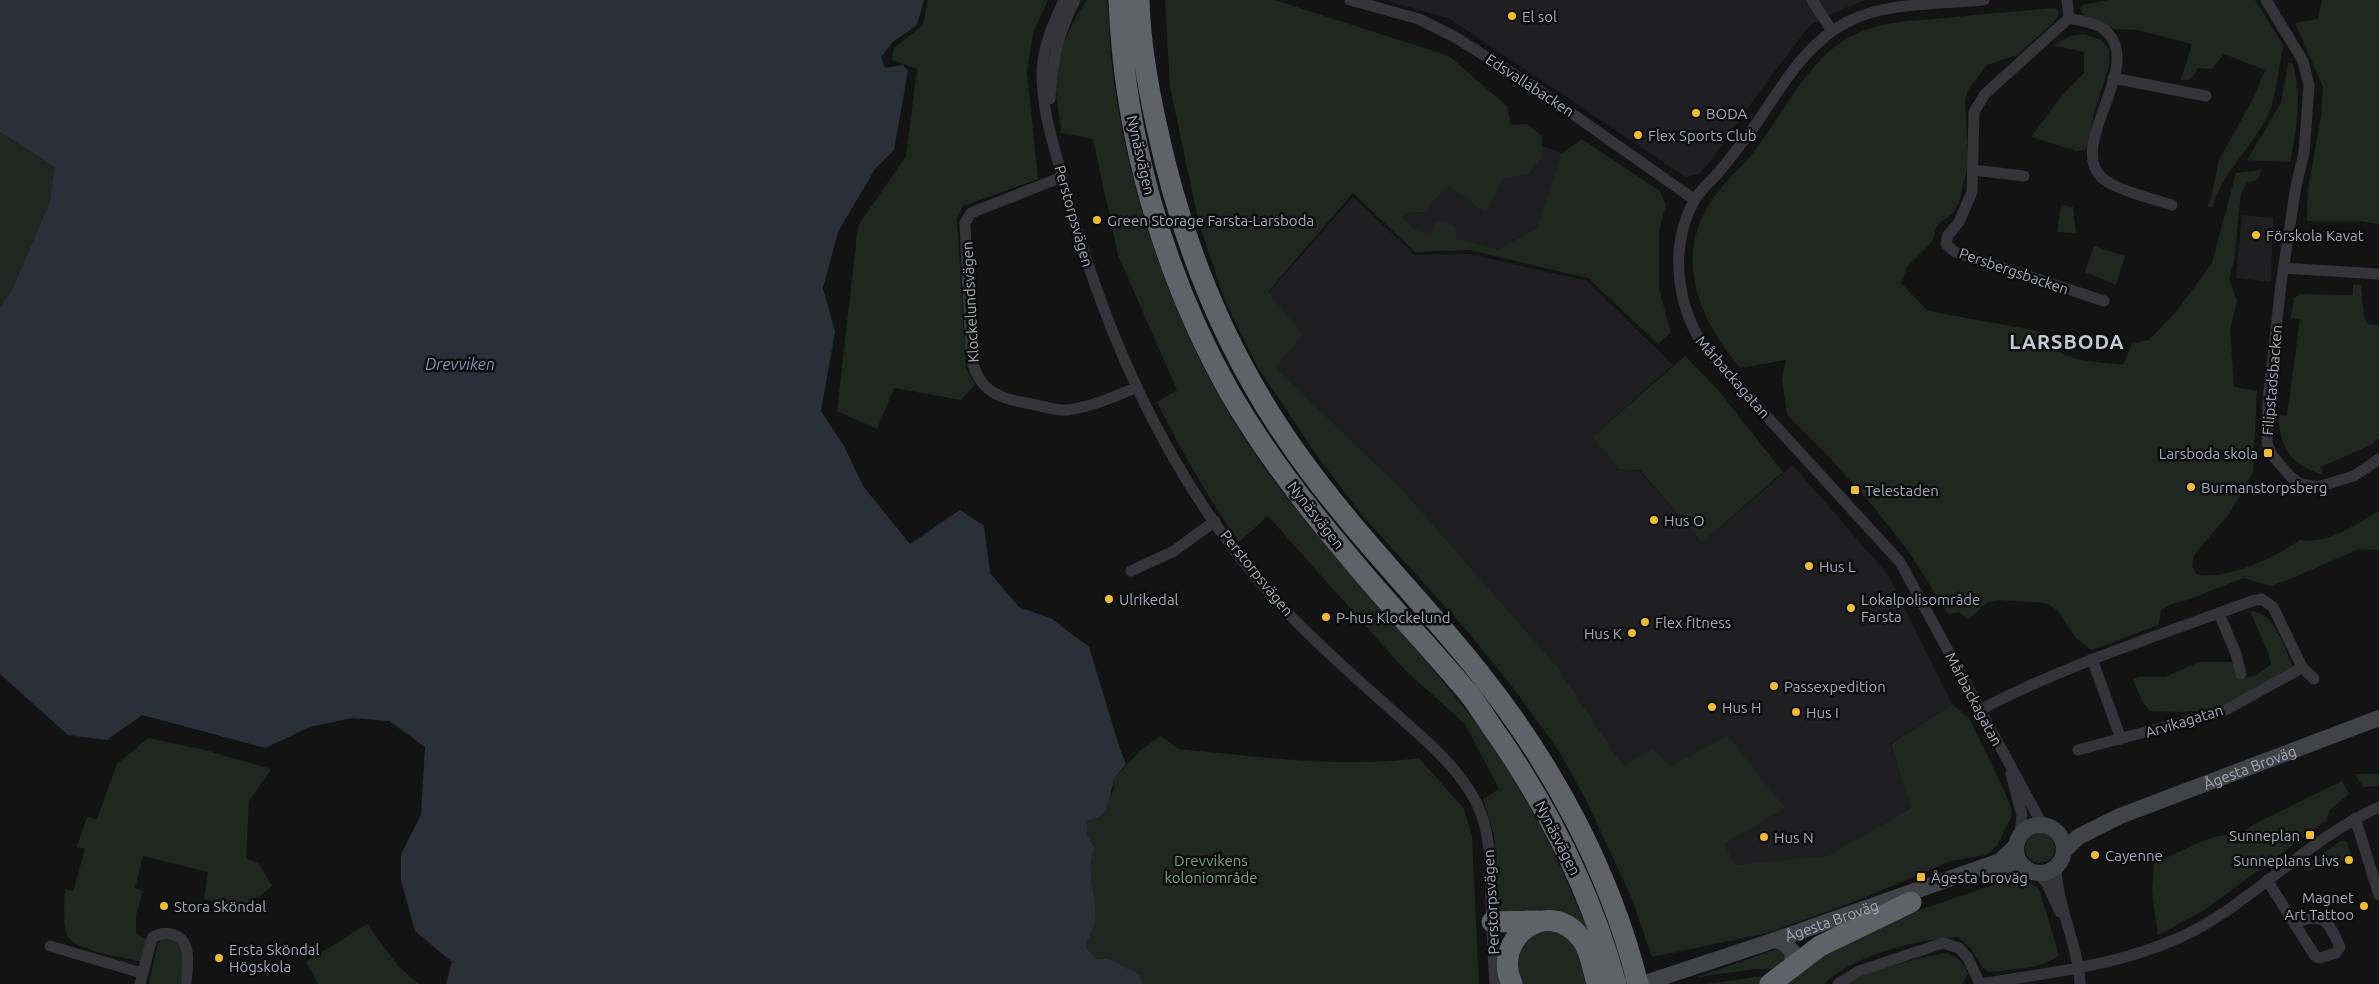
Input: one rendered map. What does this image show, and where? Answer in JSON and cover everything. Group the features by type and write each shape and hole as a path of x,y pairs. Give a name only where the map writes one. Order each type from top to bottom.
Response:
{"highway":[{"name":"Nynäsvägen","path":"1129,2 1165,164 1194,261 1253,387 1302,461 1360,536 1477,670 1537,754 1582,833 1649,983"},
{"name":"Nynäsvägen","path":"1129,2 1125,76 1139,162 1173,270 1198,330 1231,395 1286,476 1346,553 1470,696 1522,771 1561,839 1582,885 1616,984"},
{"path":"1781,974 1847,932 1911,902"},
{"path":"1492,922 1548,920 1561,923 1576,932 1584,942 1597,984"},
{"path":"1512,984 1507,963 1511,946 1522,931 1538,921"}],"main road":[{"name":"Ågesta Broväg","path":"1649,983 1911,902 2002,869 2048,872 2056,867 2062,860 2065,850 2078,837 2120,816 2379,718"},
{"name":"Ågesta Broväg","path":"1780,942 2000,861 2033,825 2076,827 2120,816"},
{"path":"2048,826 2063,841 2065,850"},
{"path":"2018,841 2019,860 2031,870"},
{"path":"1780,942 1792,952 1781,974"}],"street":[{"name":"Perstorpsvägen","path":"1064,0 1055,20 1042,68 1043,100 1082,251 1103,310 1137,387 1173,455 1237,552 1286,610 1458,774 1478,807 1485,827 1489,848 1495,984"},
{"name":"Perstorpsvägen","path":"1048,123 1051,72 1055,52 1065,21 1076,0"},
{"name":"Edsvallabacken","path":"1350,0 1419,19 1455,37 1537,88 1695,200"},
{"path":"1812,0 1832,31"},
{"name":"Mårbackagatan","path":"1984,0 1874,12 1850,21 1832,31 1794,68 1739,147 1695,200 1684,226 1679,247 1680,287 1695,334 1718,365 1871,528 1900,562 2010,767 2048,826"},
{"path":"2067,0 2069,18 2090,23 2108,32 2115,46 2117,62 2114,78 2095,131 2093,164 2101,176 2110,183 2172,205"},
{"name":"Filipstadsbacken","path":"2266,0 2303,62 2309,85 2304,153 2296,186 2283,268 2268,401 2267,443 2272,455 2281,468 2300,484 2317,487 2354,476 2379,459"},
{"name":"Persbergsbacken","path":"2069,18 1985,94 1974,112 1972,192 1959,222 1948,235 1946,244 1955,252 2104,301"},
{"path":"2114,78 2206,96"},
{"path":"1973,170 2024,176"},
{"name":"Klockelundsvägen","path":"1062,177 971,213 965,223 971,357 975,374 984,386 1000,397 1065,410 1092,405 1137,387"},
{"path":"2283,268 2379,274"},
{"path":"1131,570 1174,551 1215,521"},
{"path":"1980,710 2036,681 2218,613 2262,599 2268,602 2282,623 2302,667 2314,679"},
{"path":"2218,613 2236,654 2241,674"},
{"path":"2092,659 2121,739"},
{"name":"Arvikagatan","path":"2078,750 2224,711 2298,670"},
{"name":"Mårbackagatan","path":"2010,767 2022,816 2018,841"},
{"path":"1838,984 1859,972 1942,943 1958,948 1968,958 1980,984 2079,968 2163,945 2193,931 2222,914 2355,818 2379,807"},
{"path":"2355,818 2379,895"},
{"path":"2056,867 2069,931 2079,968 2080,984"},
{"path":"2031,870 2046,882 2069,931"},
{"path":"2268,880 2295,924"},
{"path":"50,946 141,979 152,938 167,932 179,936 187,948 186,984"}],"shaded area":[{"path":"1386,0 1866,0 1810,25 1762,88 1710,162 1699,174 1686,177 1450,19"},
{"path":"1542,146 1562,153 1538,227 1498,249 1416,230 1403,218 1409,213 1427,212 1432,202 1450,186 1486,214 1503,179 1529,174 1542,158"},
{"name":"Telestaden","path":"1353,197 1415,255 1469,254 1587,281 1673,365 1592,437 1619,469 1640,471 1702,543 1793,465 1888,575 1952,704 1890,744 1912,807 1828,857 1735,865 1671,767 1624,767 1556,665 1404,491 1275,367 1268,293"},
{"name":"Förskola Kavat","path":"2242,215 2273,218 2271,282 2236,278"}],"green space":[{"path":"928,0 1048,0 1033,33 1027,73 1038,179 963,206 957,219 966,368 975,384 961,400 894,388 877,429 837,411 858,226 906,156 917,69 892,60 894,48 923,25"},
{"path":"1087,0 1107,0 1111,59 1118,105 1126,150 1138,196 1167,286 1206,372 1253,452 1281,489 1340,562 1432,668 1502,760 1551,846 1592,940 1502,912 1498,907 1494,835 1483,799 1499,789 1465,724 1405,670 1268,516 1239,542 1185,456 1157,402 1177,390 1118,255 1093,139 1061,133 1056,91 1058,67 1069,31"},
{"path":"1165,0 1275,0 1449,56 1507,106 1511,125 1527,124 1542,136 1542,158 1529,174 1503,179 1486,214 1450,186 1432,202 1427,212 1409,213 1403,218 1416,230 1430,233 1435,221 1446,222 1455,227 1457,239 1498,249 1537,228 1562,153 1582,139 1660,191 1666,205 1659,231 1659,288 1671,333 1658,344 1588,278 1469,250 1415,252 1353,193 1268,292 1303,335 1275,367 1404,491 1556,665 1624,767 1652,748 1671,766 1728,736 1785,808 1724,844 1735,865 1828,856 1911,808 1891,744 1952,704 1969,718 2011,808 2012,815 1997,846 1986,855 1951,861 1856,901 1768,933 1652,957 1633,901 1588,804 1559,751 1514,689 1468,632 1362,515 1320,460 1258,368 1226,303 1199,224 1170,87"},
{"path":"2108,0 2255,0 2284,46 2275,94 2265,121 2222,184 2212,207 2207,207 2211,198 2219,160 2254,97 2265,70 2224,54 2212,69 2198,68 2192,77 2187,80 2181,80 2192,44 2138,30 2115,29 2083,15 2080,8 2083,5"},
{"path":"2322,0 2379,0 2379,224 2359,221 2307,221 2308,188 2321,117 2323,87 2295,23 2318,19"},
{"path":"2055,8 2059,12 2057,18 2050,26 2017,55 1987,65 1968,90 1965,101 1968,164 1959,203 1954,212 1937,225 1932,242 1907,267 1901,283 1928,311 2043,332 2048,342 2056,350 2066,355 2088,361 2123,365 2132,344 2149,340 2176,312 2212,263 2236,173 2262,170 2257,180 2247,183 2241,193 2234,261 2229,279 2237,301 2230,330 2234,387 2257,391 2253,473 2229,514 2194,555 2192,566 2196,574 2221,574 2235,571 2264,560 2300,540 2310,541 2341,532 2379,511 2379,550 2359,549 2270,586 2244,578 2174,603 2161,610 2159,625 2092,650 2076,638 2057,610 2046,603 2000,600 1987,603 1968,620 1959,612 1948,614 1909,552 1872,505 1829,457 1787,415 1782,380 1786,360 1740,368 1726,350 1704,310 1696,290 1693,268 1694,247 1699,225 1710,203 1747,160 1815,65 1837,45 1861,32 1884,25"},
{"path":"2084,34 2102,40 2109,50 2109,66 2094,113 2088,149 2077,151 2031,137 2062,95 2084,73 2084,52 2053,45 2070,36"},
{"path":"2288,62 2293,64 2298,101 2295,137 2290,162 2247,160 2281,103"},
{"path":"0,132 54,167 50,201 11,292 0,307"},
{"path":"2061,205 2073,207 2076,233 2057,232"},
{"path":"2094,246 2125,256 2116,285 2085,272"},
{"path":"2353,284 2361,285 2364,317 2368,324 2379,325 2379,438 2371,445 2321,467 2323,475 2302,465 2289,454 2282,438 2278,415 2287,416 2300,319 2291,318 2294,298 2301,294 2353,295"},
{"path":"1685,356 1719,391 1783,472 1702,543 1640,470 1619,469 1592,437"},
{"path":"2250,611 2266,617 2272,624 2278,632 2293,667 2221,709 2182,712 2150,711 2143,703 2133,680 2138,677 2165,677 2199,662 2232,662 2239,676 2245,678 2257,675 2271,664 2268,652"},
{"name":"Drevvikens koloniområde","path":"1161,736 1178,749 1268,758 1359,762 1419,758 1464,809 1472,836 1479,984 1143,984 1140,975 1109,959 1096,959 1086,948 1095,918 1091,866 1095,848 1087,834 1087,822 1101,816 1113,791 1115,777 1141,750"},
{"path":"148,738 205,750 271,769 249,801 246,858 259,864 272,886 263,894 247,903 233,905 215,902 204,899 208,872 143,856 135,888 143,891 136,915 136,933 147,940 141,962 100,953 71,941 67,935 64,919 64,899 65,889 73,891 85,849 77,847 87,817 97,819 117,764"},
{"path":"2355,774 2379,774 2379,786 2363,787"},
{"path":"2342,781 2349,794 2330,810 2326,821 2203,911 2158,935 2152,891 2154,863 2211,838 2242,833 2254,824"},
{"path":"2040,833 2051,837 2055,848 2051,859 2040,863 2029,859 2025,848 2029,837"},
{"path":"2342,840 2347,842 2352,858 2308,871 2306,865"},
{"path":"2014,878 2027,880 2039,889 2059,955 2044,964 1989,972 1983,968 1971,949 1958,937 1923,941 1887,950 1852,964 1824,984 1777,984 1863,929"},
{"path":"367,924 399,967 419,984 318,984 306,962"},
{"path":"1533,927 1571,932 1593,984 1518,984 1512,960"},
{"path":"163,938 178,940 184,948 180,984 149,984 158,943"},
{"path":"1780,948 1785,951 1785,963 1775,970 1756,969 1697,977"},
{"path":"1947,953 1965,966 1968,974 1962,984 1846,984 1879,970"},
{"path":"1770,975 1759,984 1706,984"}],"water":[{"name":"Drevviken","path":"0,0 924,0 917,25 894,41 881,57 885,68 903,65 908,71 894,150 875,169 838,232 823,288 835,332 821,411 844,446 863,486 910,544 960,510 984,526 990,573 1019,607 1052,619 1089,647 1126,764 1115,777 1107,807 1101,816 1087,822 1087,834 1095,848 1092,857 1091,874 1095,918 1086,948 1096,959 1109,959 1140,975 1143,984 446,984 452,962 415,931 401,881 401,854 421,815 425,747 389,721 352,718 310,727 265,748 142,715 107,740 68,735 0,674 0,307 11,292 50,201 54,167 0,132"}],"place":[{"name":"El sol","path":"1512,16"},
{"name":"BODA","path":"1696,113"},
{"name":"Flex Sports Club","path":"1638,135"},
{"name":"Green Storage Farsta-Larsboda","path":"1097,220"},
{"name":"Förskola Kavat","path":"2256,235"},
{"name":"Larsboda skola","path":"2268,453"},
{"name":"Burmanstorpsberg","path":"2191,487"},
{"name":"Telestaden","path":"1855,490"},
{"name":"Hus O","path":"1654,520"},
{"name":"Hus L","path":"1809,566"},
{"name":"Ulrikedal","path":"1109,599"},
{"name":"Lokalpolisområde Farsta","path":"1851,608"},
{"name":"P-hus Klockelund","path":"1326,617"},
{"name":"Flex fitness","path":"1645,622"},
{"name":"Hus K","path":"1632,633"},
{"name":"Passexpedition","path":"1774,686"},
{"name":"Hus H","path":"1712,707"},
{"name":"Hus I","path":"1796,712"},
{"name":"Sunneplan","path":"2310,835"},
{"name":"Hus N","path":"1764,837"},
{"name":"Cayenne","path":"2095,855"},
{"name":"Sunneplans Livs","path":"2349,860"},
{"name":"Ågesta broväg","path":"1921,877"},
{"name":"Stora Sköndal","path":"164,906"},
{"name":"Magnet Art Tattoo","path":"2364,906"},
{"name":"Ersta Sköndal Högskola","path":"219,958"}],"district":[{"name":"LARSBODA","path":"2067,341"}]}
